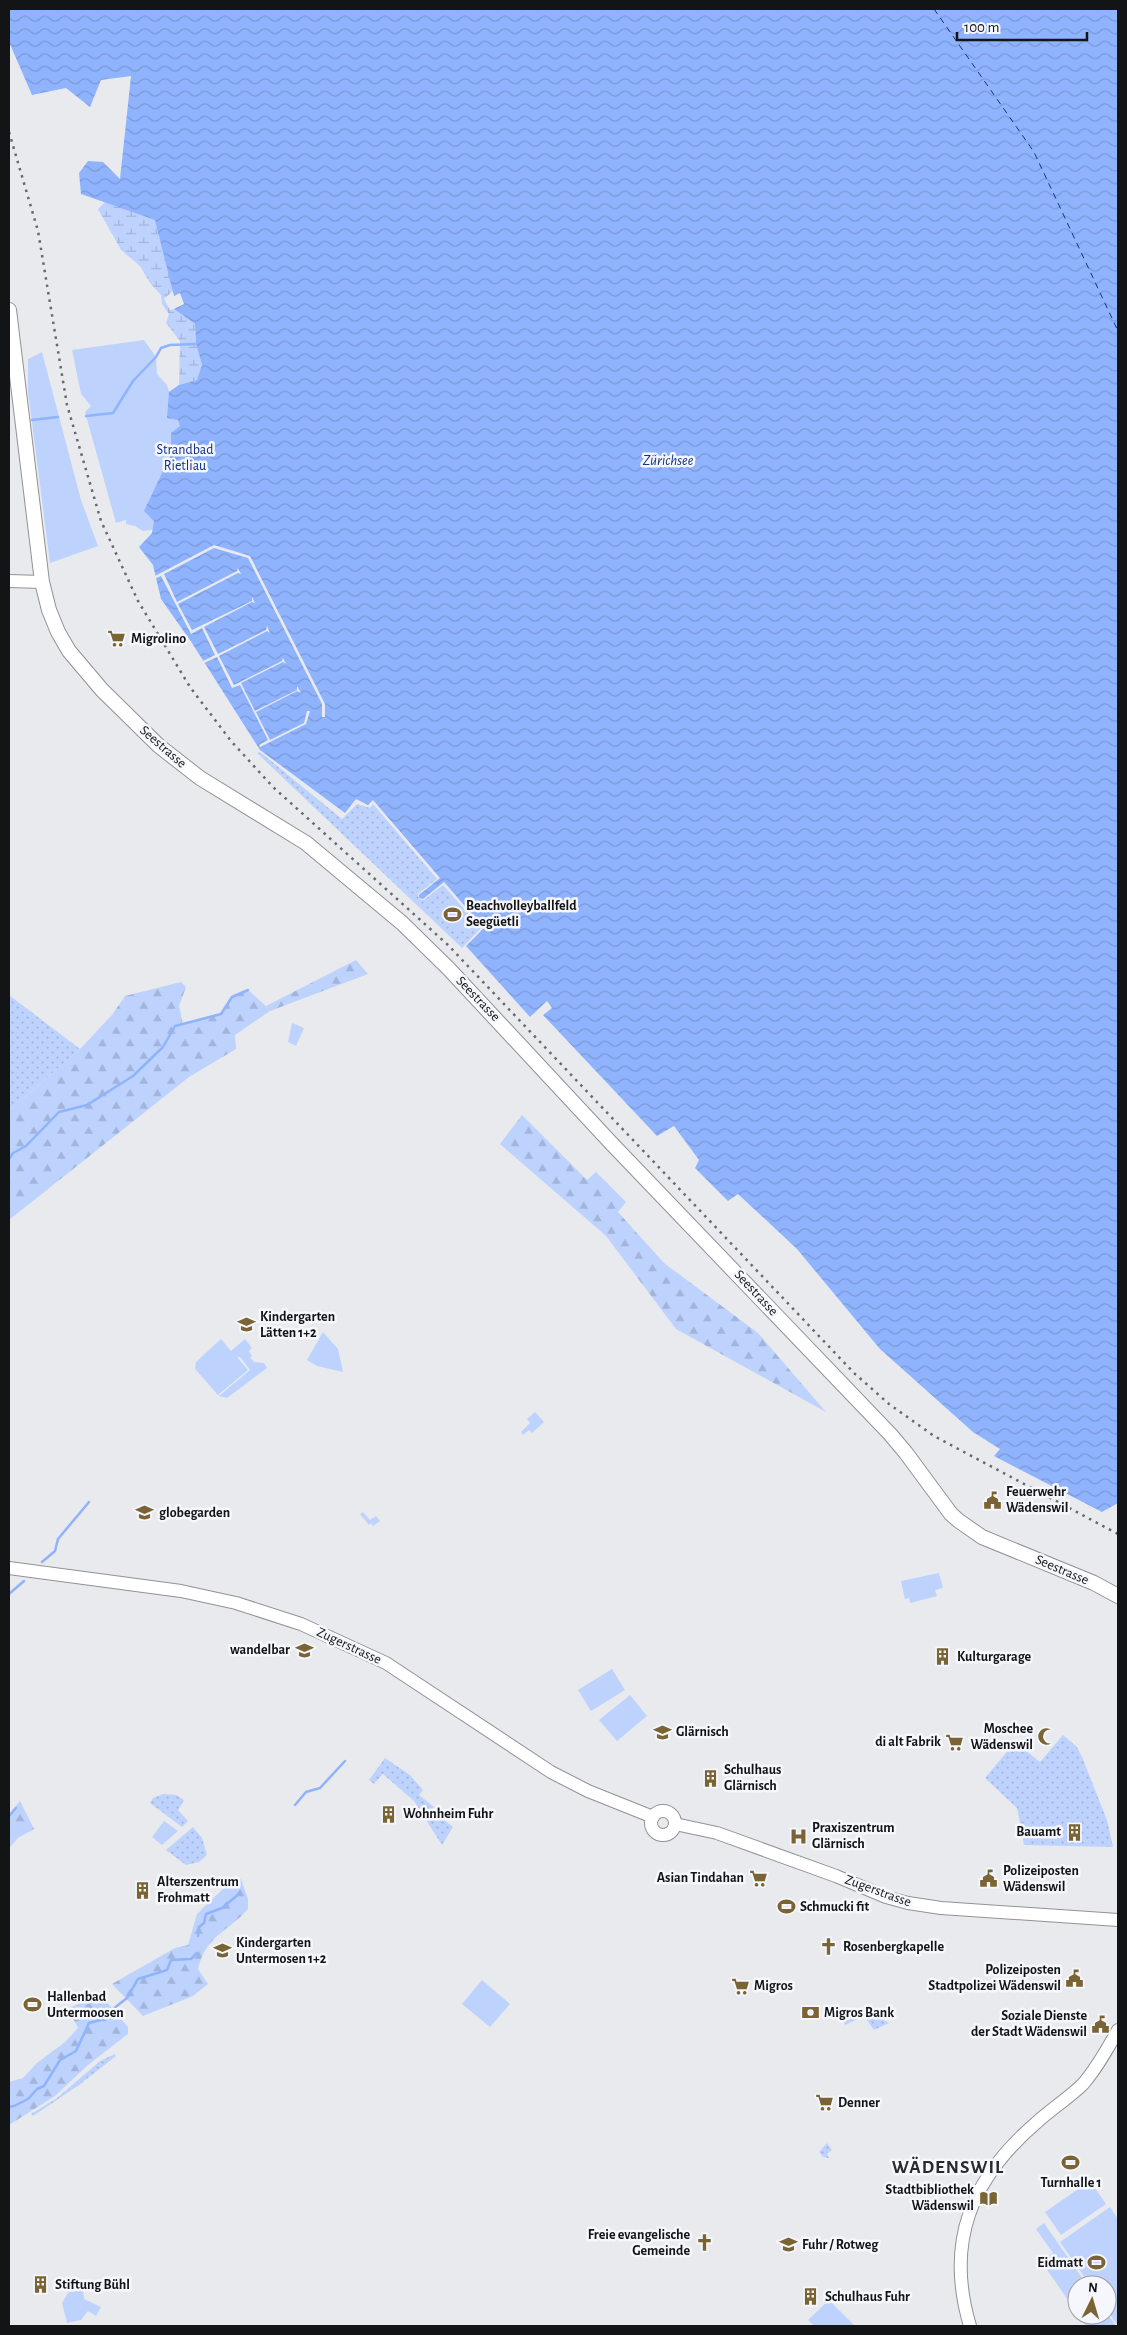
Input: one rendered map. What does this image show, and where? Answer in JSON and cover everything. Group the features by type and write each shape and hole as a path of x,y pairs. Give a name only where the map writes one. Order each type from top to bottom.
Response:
{"main road":[{"name":"Seestrasse","path":"9,310 42,582 49,610 58,632 69,651 102,690 158,746 200,778 306,843 373,897 449,968 612,1144 890,1434 954,1518 982,1537 1094,1583 1118,1596"},
{"path":"9,581 42,582"},
{"name":"Zugerstrasse","path":"9,1568 181,1591 236,1603 282,1616 360,1649 386,1663 551,1772 588,1791 653,1817 653,1828 658,1834 669,1833 675,1824 717,1832 908,1903 941,1908 1118,1920"},
{"path":"970,2326 960,2279 964,2231 970,2208 1003,2155 1035,2123 1083,2084 1100,2061 1118,2030"}],"green space":[{"path":"111,196 153,206 176,288 164,299 170,310 174,309 195,324 196,344 202,365 198,380 179,385 180,341 166,323 169,314 162,304 161,295 150,283 140,266 121,250 98,209"},
{"name":"Strandbad Rietliau","path":"144,340 156,357 157,374 167,385 169,392 179,385 198,380 226,520 143,531 135,526 126,524 126,520 116,523 85,412 91,406 81,394 72,350"},
{"path":"42,352 81,500 98,546 50,563 28,391 28,359"},
{"path":"260,752 342,819 357,804 370,808 373,804 437,879 418,894 419,899 424,900 443,885 481,928 462,948 257,753"},
{"name":"Beachvolleyballfeld Seegüetli","path":"450,897 469,919 455,931 436,909"},
{"path":"356,960 368,974 270,1011 235,1035 236,1049 189,1077 9,1220 9,1111 80,1049 112,1015 125,996 181,982 186,987 179,1006 183,1024 221,1014 232,997 248,990 266,1006"},
{"path":"9,995 80,1049 9,1111"},
{"path":"292,1023 304,1028 296,1046 288,1042"},
{"path":"522,1115 587,1180 596,1172 626,1202 618,1212 664,1263 758,1333 826,1412 676,1329 606,1236 500,1144"},
{"path":"323,1332 338,1349 343,1372 317,1366 307,1360"},
{"path":"221,1339 231,1351 245,1339 252,1348 249,1351 252,1356 250,1357 254,1362 264,1363 267,1368 227,1398 219,1396 250,1370 240,1357 237,1357 248,1370 218,1395 195,1369 196,1362"},
{"path":"535,1412 544,1422 532,1433 529,1430 523,1435 521,1432 530,1423 527,1419"},
{"path":"363,1512 370,1520 376,1516 380,1521 373,1526 371,1523 369,1525 360,1514"},
{"path":"939,1573 943,1588 935,1590 937,1596 910,1603 909,1598 905,1599 901,1581"},
{"path":"612,1669 625,1690 591,1711 578,1690"},
{"path":"630,1695 647,1716 617,1741 599,1720"},
{"path":"1063,1735 1077,1747 1082,1757 1107,1820 1113,1847 1024,1845 1017,1808 985,1778 1015,1742 1040,1762"},
{"path":"385,1758 410,1775 423,1790 419,1795 434,1807 432,1811 453,1827 442,1845 414,1801 383,1774 374,1784 369,1780"},
{"path":"163,1794 176,1795 184,1800 178,1810 188,1821 182,1827 150,1803 153,1798"},
{"path":"20,1801 34,1829 18,1838 9,1848 9,1814"},
{"path":"164,1821 178,1831 162,1845 152,1837"},
{"path":"193,1827 202,1838 207,1855 199,1862 186,1865 166,1850"},
{"path":"241,1879 248,1899 248,1909 218,1935 206,1949 198,1969 208,1984 193,1996 143,2016 112,1984 175,1948 188,1945 197,1914 223,1889"},
{"path":"482,1980 510,2004 490,2027 462,2004"},
{"path":"96,1995 102,1997 128,2027 128,2034 88,2065 55,2096 9,2125 9,2082 23,2078 37,2063 65,2042 78,2028 68,2009"},
{"path":"864,2009 889,2023 874,2030 864,2016 845,2025 842,2018"},
{"path":"115,2054 116,2056 79,2085 33,2116 31,2114 57,2098 100,2061"},
{"path":"827,2143 832,2150 827,2154 829,2158 823,2157 819,2152"},
{"path":"1090,2181 1106,2204 1061,2235 1045,2212"},
{"name":"Eidmatt","path":"1110,2207 1118,2219 1118,2326 1117,2275 1083,2275 1060,2242"},
{"path":"1044,2223 1080,2275 1067,2275 1067,2299 1041,2261 1053,2253 1036,2229"},
{"path":"74,2283 83,2290 84,2299 101,2307 96,2316 88,2311 81,2320 67,2323 62,2303"},
{"path":"829,2300 855,2326 814,2326 808,2320"},
{"path":"1085,2325 1116,2326 1086,2326"}],"water":[{"name":"Zürichsee","path":"9,9 1118,9 1118,1503 1102,1512 994,1456 1000,1449 973,1432 880,1349 797,1249 738,1194 728,1201 695,1168 699,1160 674,1126 657,1136 543,1015 552,1008 547,1001 530,1017 466,946 484,928 444,882 423,899 419,898 419,895 440,878 373,800 368,805 356,799 345,813 260,750 192,643 161,599 153,565 139,547 152,533 154,521 144,511 171,454 171,433 180,426 178,420 167,418 169,392 179,385 197,380 202,365 196,344 195,324 174,309 184,304 180,293 174,296 155,220 81,194 79,173 88,161 103,162 120,179 131,76 101,80 90,107 66,88 32,95 9,42"}],"pier":[{"path":"214,545 250,556 325,704 325,717 322,717 322,704 248,558 214,548 164,574 177,602 237,571 238,568 241,574 238,573 178,604 192,630 252,601 252,597 255,603 252,602 204,627 218,654 266,630 267,626 270,633 267,631 219,656 234,685 282,661 283,658 286,664 283,662 241,683 255,711 297,690 297,686 301,693 297,691 256,712 270,740 304,723 307,711 310,711 306,724 260,747 259,745 268,740 240,685 232,688 217,657 202,664 201,662 215,655 202,628 191,634 161,576 154,579 153,577"}],"waterway":[{"path":"86,416 113,413 133,381 156,357 161,348 170,345 196,344"},
{"path":"32,420 58,417"},
{"path":"9,1159 13,1153 26,1146 59,1112 87,1105 133,1076 163,1047 175,1026 221,1014 232,997 248,990"},
{"path":"42,1562 55,1551 58,1539 89,1502"},
{"path":"9,1594 24,1581"},
{"path":"295,1805 306,1792 320,1788 345,1761"},
{"path":"9,1816 16,1808"},
{"path":"198,1936 199,1927 204,1923 206,1914 222,1908 240,1893"},
{"path":"9,2107 28,2099 37,2089 44,2086 60,2060 76,2051 89,2023 112,2017 113,2009 127,1998 138,1979 167,1970 171,1960 191,1959 197,1953"}],"ferry route":[{"path":"934,9 1034,152 1118,331"}],"railway":[{"path":"9,132 38,231 67,405 101,521 138,601 190,687 231,741 273,787 448,945 854,1373 889,1404 934,1436 1118,1534"}],"place":[{"name":"Migrolino","path":"117,639"},
{"name":"Beachvolleyballfeld Seegüetli","path":"452,914"},
{"name":"Kindergarten Lätten 1+2","path":"246,1325"},
{"name":"Feuerwehr Wädenswil","path":"992,1500"},
{"name":"globegarden","path":"145,1513"},
{"name":"wandelbar","path":"304,1650"},
{"name":"Kulturgarage","path":"943,1657"},
{"name":"Glärnisch","path":"662,1732"},
{"name":"Moschee Wädenswil","path":"1047,1737"},
{"name":"di alt Fabrik","path":"955,1742"},
{"name":"Schulhaus Glärnisch","path":"710,1778"},
{"name":"Wohnheim Fuhr","path":"389,1814"},
{"name":"Bauamt","path":"1075,1832"},
{"name":"Praxiszentrum Glärnisch","path":"798,1836"},
{"name":"Asian Tindahan","path":"758,1878"},
{"name":"Polizeiposten Wädenswil","path":"989,1879"},
{"name":"Alterszentrum Frohmatt","path":"143,1890"},
{"name":"Schmucki fit","path":"786,1907"},
{"name":"Rosenbergkapelle","path":"829,1947"},
{"name":"Kindergarten Untermosen 1+2","path":"222,1951"},
{"name":"Polizeiposten Stadtpolizei Wädenswil","path":"1075,1978"},
{"name":"Migros","path":"740,1986"},
{"name":"Hallenbad Untermoosen","path":"33,2005"},
{"name":"Migros Bank","path":"810,2013"},
{"name":"Soziale Dienste der Stadt Wädenswil","path":"1101,2024"},
{"name":"Denner","path":"824,2103"},
{"name":"Turnhalle 1","path":"1071,2163"},
{"name":"Stadtbibliothek Wädenswil","path":"988,2198"},
{"name":"Freie evangelische Gemeinde","path":"704,2243"},
{"name":"Fuhr / Rotweg","path":"788,2245"},
{"name":"Eidmatt","path":"1097,2263"},
{"name":"Stiftung Bühl","path":"41,2285"},
{"name":"Schulhaus Fuhr","path":"811,2297"}],"district":[{"name":"WÄDENSWIL","path":"948,2167"}]}
